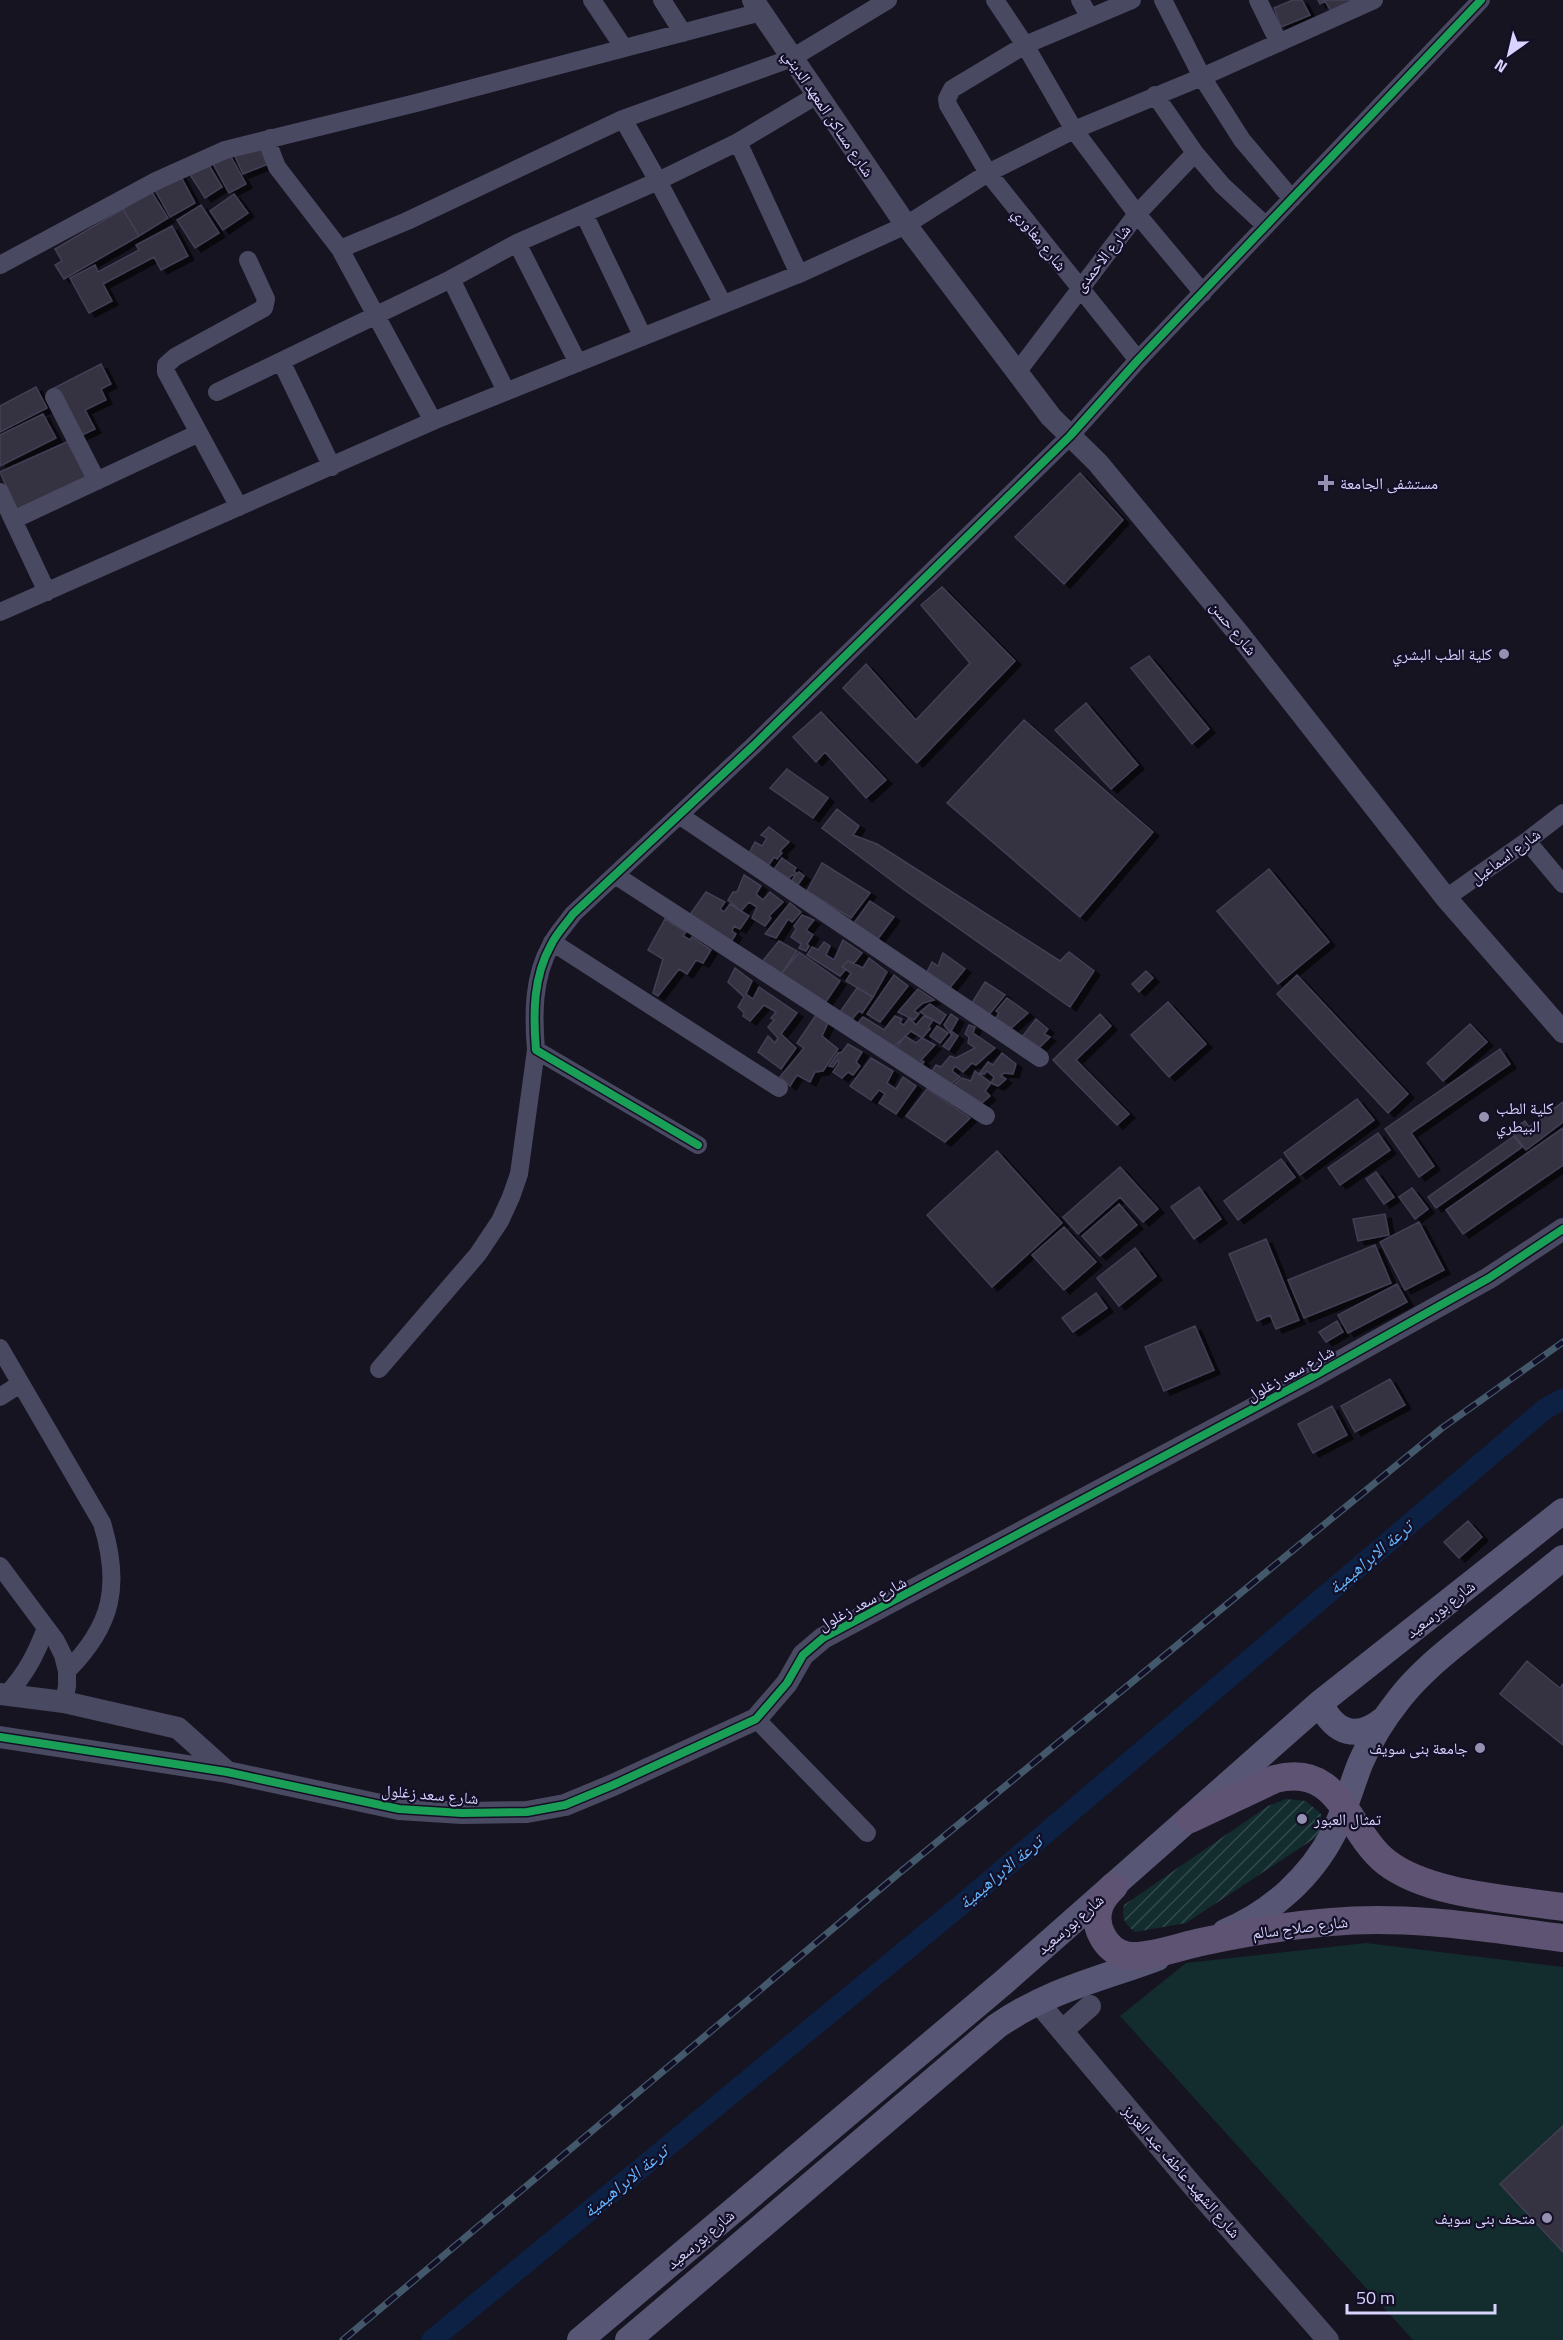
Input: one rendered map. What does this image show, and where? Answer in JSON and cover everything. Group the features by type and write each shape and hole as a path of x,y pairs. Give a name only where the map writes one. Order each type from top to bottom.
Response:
{"main road":[{"name":"شارع بورسعيد","path":"580,2340 1114,1886 1320,1703 1563,1511"},
{"name":"شارع بورسعيد","path":"630,2339 1007,2019 1037,2001 1072,1986 1203,1941 1254,1917 1278,1901 1318,1859 1333,1834 1361,1762 1384,1719 1420,1675 1563,1558"},
{"path":"1320,1703 1327,1718 1340,1729 1356,1732 1372,1730 1384,1719"},
{"path":"1190,1819 1275,1779 1290,1775 1305,1776 1320,1782 1334,1793 1373,1850 1387,1863 1414,1879 1441,1888 1563,1907"},
{"name":"شارع صلاح سالم","path":"1114,1886 1104,1896 1098,1909 1097,1924 1102,1937 1112,1948 1125,1955 1138,1956 1203,1941 1293,1926 1369,1920 1446,1923 1563,1938"}],"street":[{"path":"592,0 624,48"},
{"path":"662,0 683,33"},
{"path":"340,249 407,221 623,119 792,58 888,0"},
{"path":"995,0 1025,45 1074,130 1137,214 1203,293"},
{"path":"1080,0 1090,18"},
{"path":"1025,45 1132,0"},
{"path":"1162,0 1202,77 1242,140 1292,199"},
{"path":"1258,0 1279,42"},
{"path":"0,612 433,421 799,274 906,225 988,173 1074,130 1202,77 1279,42 1353,4 1374,0"},
{"path":"379,1369 478,1254 500,1221 511,1197 519,1174 536,1050 536,997 539,969 552,942 573,914 753,746 1070,436 1138,360 1481,0"},
{"path":"0,265 192,163 225,150 683,33 757,6"},
{"name":"شارع مساكن المعهد الديني","path":"757,6 906,225"},
{"name":"شارع مغاوري","path":"1025,45 952,89 947,99 948,105 988,173 1138,360"},
{"path":"217,392 451,279 517,243 658,181 738,142 817,95"},
{"path":"1155,95 1195,153 1222,185 1266,226"},
{"path":"623,119 723,304"},
{"path":"270,138 270,149 277,167 340,249 433,421"},
{"path":"738,142 799,274"},
{"name":"شارع الاحمدى","path":"1018,371 1137,214 1195,153"},
{"path":"584,214 643,337"},
{"name":"شارع حسن","path":"906,225 1051,417 1098,463 1239,634 1446,898 1563,1032"},
{"path":"517,243 578,363"},
{"path":"239,507 166,372 166,365 175,357 264,308 266,299 248,260"},
{"path":"451,279 506,391"},
{"path":"281,361 332,467"},
{"path":"54,397 97,481"},
{"path":"13,520 199,433"},
{"path":"0,492 47,592"},
{"name":"شارع اسماعيل","path":"1446,898 1527,842 1563,813"},
{"path":"679,815 1040,1058"},
{"path":"1527,842 1563,884"},
{"path":"615,875 986,1116"},
{"path":"552,942 778,1088"},
{"path":"536,1050 698,1145"},
{"name":"شارع سعد زغلول","path":"0,1737 227,1772 399,1809 462,1813 527,1812 565,1805 756,1719 787,1683 803,1655 823,1638 1314,1376 1489,1278 1563,1229"},
{"path":"0,1348 102,1523 110,1549 113,1576 110,1603 101,1628 87,1651 67,1671"},
{"path":"0,1397 20,1384"},
{"path":"0,1566 56,1641 63,1655 68,1686 64,1702"},
{"path":"4,1694 21,1680 31,1664 46,1628"},
{"path":"4,1694 64,1702 178,1728 227,1772"},
{"path":"756,1719 867,1833"},
{"name":"شارع الشهيد عاطف عبد العزيز","path":"1037,2001 1192,2185 1328,2340"},
{"path":"1062,2031 1090,2006"}],"green space":[{"path":"1286,1799 1306,1801 1321,1814 1322,1827 1315,1838 1186,1923 1135,1932 1126,1924 1123,1914 1124,1905 1268,1806"},
{"path":"1366,1943 1563,1967 1563,2340 1413,2340 1120,2016 1186,1963"}],"building":[{"path":"1293,0 1302,0 1310,15 1281,27 1274,8"},
{"path":"1318,0 1352,0 1332,13 1325,1 1320,4"},
{"path":"258,141 268,164 243,174 233,152"},
{"path":"229,153 246,184 229,193 212,162"},
{"path":"207,162 222,187 205,198 189,173"},
{"path":"179,173 195,203 170,217 153,186"},
{"path":"151,191 168,218 139,236 123,209"},
{"path":"234,194 248,213 223,230 210,211"},
{"path":"201,205 219,233 195,248 177,220"},
{"path":"123,209 139,236 64,279 55,265 62,261 55,249"},
{"path":"172,226 188,256 161,270 154,257 103,284 112,301 89,313 70,278 95,265 98,272 139,250 136,245"},
{"path":"101,364 111,384 101,389 106,400 85,410 95,429 74,439 67,412 54,388"},
{"path":"36,387 47,408 0,432 0,406"},
{"path":"43,414 56,438 0,466 0,435"},
{"path":"69,441 87,480 17,511 0,472"},
{"path":"1080,473 1123,520 1064,584 1015,537"},
{"path":"942,587 1015,661 917,763 843,688 866,664 916,720 970,663 921,605"},
{"path":"1149,656 1209,729 1192,744 1131,668"},
{"path":"1086,703 1138,765 1111,789 1055,730"},
{"path":"821,712 886,780 866,798 825,752 816,762 793,737"},
{"path":"1024,720 1153,832 1080,917 947,803"},
{"path":"787,769 828,798 813,818 770,788"},
{"path":"837,809 859,826 853,835 877,844 1060,961 1069,952 1094,971 1070,1007 903,889 822,828"},
{"path":"769,827 789,842 780,851 782,853 777,859 774,857 767,868 749,853 755,842 762,846 767,838 761,835"},
{"path":"782,858 796,868 794,871 797,874 799,872 804,876 797,886 791,882 795,876 792,875 786,881 772,872"},
{"path":"822,863 870,893 851,918 807,891"},
{"path":"1269,869 1329,942 1278,984 1217,911"},
{"path":"744,875 761,886 756,894 763,900 770,892 783,902 769,916 771,918 765,926 752,918 757,907 749,902 741,911 728,900 733,892 737,892"},
{"path":"706,892 725,902 720,909 724,912 730,904 749,916 740,929 734,926 732,931 736,934 727,948 689,916"},
{"path":"870,901 894,917 877,940 851,927"},
{"path":"790,903 801,912 792,922 788,919 776,938 765,934"},
{"path":"802,915 814,920 806,930 813,935 807,944 809,946 806,951 799,948 801,944 791,937 796,929 794,926"},
{"path":"665,919 686,932 683,936 690,940 692,937 711,950 703,963 696,960 687,974 679,969 658,996 653,993 663,959 648,950"},
{"path":"843,940 862,953 854,963 848,961 842,967 846,969 840,976 807,955 812,947 818,950 824,942 830,946 826,955 834,960"},
{"path":"779,941 797,951 779,977 762,962"},
{"path":"799,952 840,981 823,1006 779,977"},
{"path":"943,953 965,969 948,990 926,974 932,962 938,966"},
{"path":"869,958 887,972 873,997 846,981 851,973 842,967 848,961 863,968"},
{"path":"735,968 752,981 746,994 753,999 759,987 797,1013 781,1034 796,1048 781,1069 758,1052 768,1036 775,1043 778,1038 768,1027 774,1020 771,1018 776,1012 764,1005 750,1021 743,1016 744,1013 738,1007 744,997 728,982"},
{"path":"1146,971 1153,978 1139,992 1132,984"},
{"path":"894,975 908,986 880,1022 867,1014"},
{"path":"1297,975 1408,1094 1388,1113 1277,994"},
{"path":"985,982 1005,995 987,1017 970,1006"},
{"path":"857,988 873,997 862,1013 859,1011 852,1019 840,1012"},
{"path":"918,989 934,1000 923,1003 914,1011 919,1014 914,1020 898,1012"},
{"path":"1007,998 1028,1013 1009,1030 994,1021 999,1013 996,1011"},
{"path":"1168,1002 1206,1044 1169,1077 1131,1035"},
{"path":"930,1004 946,1015 940,1024 920,1012"},
{"path":"951,1014 958,1019 951,1031 958,1036 949,1050 943,1046 952,1035 944,1025"},
{"path":"1100,1014 1111,1026 1076,1060 1129,1114 1117,1125 1053,1060"},
{"path":"816,1015 828,1023 822,1036 838,1049 823,1071 815,1072 810,1082 797,1075 790,1086 780,1077 804,1048 797,1043"},
{"path":"895,1016 902,1019 900,1023 904,1025 909,1018 916,1025 924,1016 933,1020 929,1026 930,1029 922,1038 911,1031 891,1049 856,1025 863,1017 884,1030"},
{"path":"1036,1019 1048,1029 1044,1034 1050,1037 1038,1049 1022,1037"},
{"path":"1470,1024 1487,1042 1443,1081 1427,1063"},
{"path":"969,1025 975,1027 973,1033 995,1048 976,1065 972,1063 963,1072 955,1066 952,1071 960,1077 948,1086 930,1074 936,1065 941,1067 950,1056 956,1058 975,1048 968,1043 969,1037 965,1034"},
{"path":"937,1026 948,1033 940,1043 930,1036"},
{"path":"905,1036 916,1043 922,1038 935,1045 921,1060 924,1062 919,1069 896,1048"},
{"path":"848,1044 862,1052 856,1062 860,1066 853,1075 848,1072 842,1078 833,1072 839,1063 838,1060 833,1067 829,1066"},
{"path":"1500,1049 1510,1064 1411,1133 1434,1166 1419,1177 1385,1129"},
{"path":"1002,1053 1016,1064 1013,1074 1004,1073 1001,1076 1006,1079 998,1086 991,1083 994,1077 987,1071 979,1074 988,1062 993,1065"},
{"path":"871,1058 893,1071 887,1083 896,1089 903,1077 916,1086 896,1114 879,1103 885,1094 879,1090 871,1100 850,1086"},
{"path":"975,1071 991,1083 985,1091 990,1096 978,1106 952,1086 962,1078 971,1081"},
{"path":"927,1089 970,1118 945,1142 906,1116"},
{"path":"1357,1099 1374,1120 1300,1175 1284,1153"},
{"path":"1563,1102 1563,1122 1526,1150 1511,1131 1525,1121 1529,1127"},
{"path":"1563,1128 1563,1165 1463,1234 1446,1210"},
{"path":"1378,1133 1390,1150 1340,1185 1328,1168"},
{"path":"1514,1136 1522,1147 1436,1208 1428,1197"},
{"path":"997,1151 1062,1223 992,1287 927,1215"},
{"path":"1281,1159 1295,1177 1238,1220 1224,1201"},
{"path":"1120,1167 1158,1209 1143,1222 1120,1197 1078,1234 1063,1217"},
{"path":"1376,1172 1394,1197 1384,1204 1366,1179"},
{"path":"1199,1187 1221,1219 1194,1239 1171,1207"},
{"path":"1412,1188 1428,1209 1415,1219 1399,1197"},
{"path":"1119,1204 1137,1225 1100,1256 1082,1236"},
{"path":"1385,1214 1389,1235 1358,1241 1353,1219"},
{"path":"1419,1222 1444,1270 1405,1290 1380,1242"},
{"path":"1064,1227 1096,1262 1064,1290 1032,1255"},
{"path":"1266,1239 1299,1320 1276,1329 1270,1315 1257,1321 1229,1254"},
{"path":"1375,1245 1391,1283 1304,1318 1288,1280"},
{"path":"1135,1248 1156,1276 1119,1306 1097,1278"},
{"path":"1397,1284 1407,1302 1348,1333 1338,1315"},
{"path":"1096,1293 1107,1308 1073,1332 1062,1318"},
{"path":"1337,1321 1343,1332 1326,1342 1319,1332"},
{"path":"1195,1326 1214,1370 1164,1391 1145,1347"},
{"path":"1390,1379 1405,1405 1355,1432 1341,1406"},
{"path":"1332,1406 1347,1435 1313,1453 1298,1424"},
{"path":"1468,1521 1482,1537 1459,1558 1444,1542"},
{"path":"1527,1661 1560,1688 1563,1684 1563,1745 1500,1694"},
{"name":"متحف بنى سويف","path":"1563,2126 1563,2252 1500,2184"}],"waterway":[{"name":"ترعة الابراهيمية","path":"432,2340 961,1905 1545,1409 1563,1399"}],"railway":[{"path":"343,2340 898,1874 1442,1428 1563,1342"}],"cycle path":[{"path":"698,1145 536,1050 535,1009 538,983 545,957 556,937 573,914 753,746 1070,436 1138,360 1481,0"},
{"path":"0,1737 227,1772 399,1809 462,1813 527,1812 565,1805 756,1719 787,1683 803,1655 823,1638 1314,1376 1489,1278 1563,1229"}],"place":[{"name":"مستشفى الجامعة","path":"1326,483"},
{"name":"كلية الطب البشري","path":"1504,654"},
{"name":"كلية الطب البيطري","path":"1484,1117"},
{"name":"جامعة بنى سويف","path":"1480,1748"},
{"name":"تمثال العبور","path":"1302,1819"},
{"name":"متحف بنى سويف","path":"1547,2218"}]}
